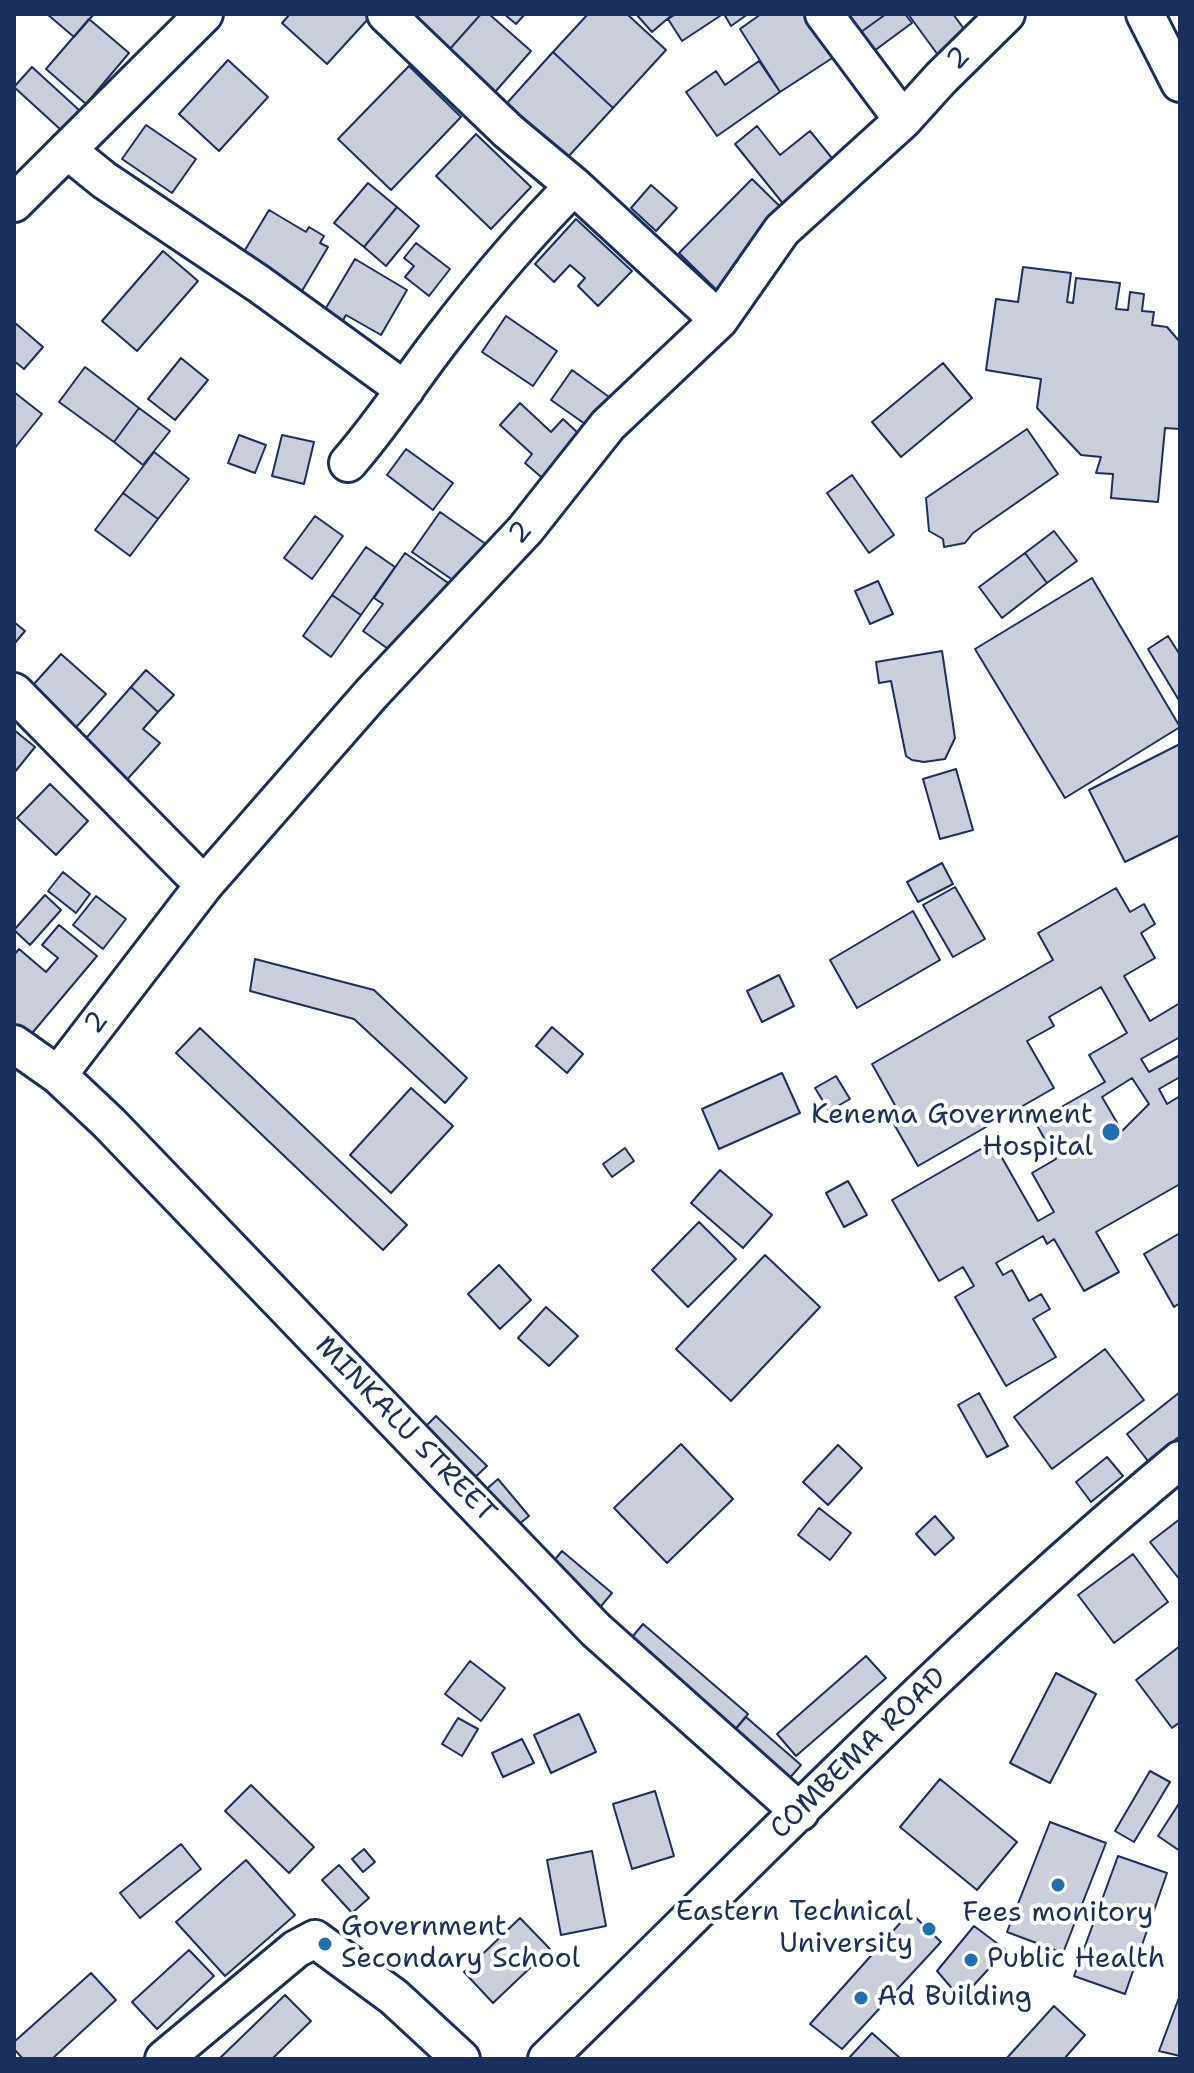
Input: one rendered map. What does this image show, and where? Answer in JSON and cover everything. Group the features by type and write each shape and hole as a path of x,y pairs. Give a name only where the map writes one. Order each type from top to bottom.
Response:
{"street":[{"path":"14,203 204,14"},
{"path":"386,14 508,131 574,186 719,320"},
{"path":"824,14 903,120"},
{"name":"2","path":"58,1075 204,885 372,693 525,530 608,425 719,320 782,230 903,120 1006,14"},
{"path":"1145,14 1180,83"},
{"path":"67,150 104,180 259,284 405,390"},
{"path":"348,463 378,429 476,296 574,186"},
{"path":"14,692 204,885"},
{"name":"MINKALU STREET","path":"14,1044 58,1075 109,1123 596,1630 800,1812"},
{"name":"COMBEMA ROAD","path":"547,2059 931,1683 1092,1534 1180,1460"},
{"path":"164,2059 296,1949 315,1939 394,1997 461,2059"}],"building":[{"path":"47,14 94,14 74,37"},
{"path":"290,14 364,14 369,18 327,64 282,23"},
{"path":"408,14 481,14 449,50"},
{"path":"481,14 489,14 531,51 495,92 449,50"},
{"path":"504,14 525,14 516,24"},
{"path":"588,14 627,14 666,50 613,108 553,52"},
{"path":"636,14 673,14 652,32"},
{"path":"676,14 723,14 682,41 668,19"},
{"path":"724,14 748,14 731,26"},
{"path":"761,14 809,14 837,55 780,92 740,29"},
{"path":"848,14 886,14 861,32"},
{"path":"886,14 905,14 912,23 874,51 861,32"},
{"path":"908,14 953,14 967,33 938,55"},
{"path":"89,19 129,53 86,104 46,69"},
{"path":"553,52 613,108 567,158 507,103"},
{"path":"228,60 268,97 219,151 179,114"},
{"path":"759,61 780,92 717,136 686,92 716,71 725,85"},
{"path":"409,66 461,117 391,190 338,139"},
{"path":"32,67 79,110 61,130 14,87"},
{"path":"146,125 196,159 172,193 122,159"},
{"path":"757,126 780,155 810,131 849,179 797,221 735,144"},
{"path":"476,134 531,187 491,229 436,176"},
{"path":"752,179 803,229 730,303 679,253"},
{"path":"368,183 397,207 364,247 334,223"},
{"path":"651,185 677,208 656,231 631,208"},
{"path":"397,207 419,226 386,266 364,247"},
{"path":"269,210 306,232 309,227 324,236 320,243 328,247 302,291 242,255"},
{"path":"576,219 632,271 598,306 578,286 585,278 570,265 554,282 535,264"},
{"path":"416,243 450,269 429,296 405,277 414,266 404,258"},
{"path":"163,251 198,281 137,351 102,321"},
{"path":"355,259 407,290 381,335 346,315 338,329 320,318"},
{"path":"1023,267 1071,273 1067,302 1073,303 1076,278 1120,283 1116,309 1128,310 1130,292 1144,294 1142,311 1154,312 1152,325 1167,327 1180,342 1180,429 1165,428 1158,502 1111,498 1113,474 1096,473 1101,457 1081,455 1037,408 1041,379 986,370 996,299 1018,302"},
{"path":"506,316 557,351 533,386 482,352"},
{"path":"14,322 43,347 24,369 14,361"},
{"path":"181,358 208,380 175,420 148,399"},
{"path":"943,363 972,398 901,457 872,422"},
{"path":"85,367 139,408 114,442 59,402"},
{"path":"572,370 616,402 595,431 551,400"},
{"path":"14,392 42,414 14,449"},
{"path":"520,403 551,432 563,419 593,447 555,489 525,463 532,454 500,425"},
{"path":"139,408 170,431 143,465 114,442"},
{"path":"1027,429 1058,474 973,533 965,543 944,547 943,539 929,531 926,498"},
{"path":"239,435 266,445 255,473 228,463"},
{"path":"282,435 314,442 304,484 272,476"},
{"path":"406,449 453,483 433,510 387,475"},
{"path":"154,452 189,479 158,519 123,493"},
{"path":"852,475 894,535 869,553 827,493"},
{"path":"123,493 158,519 130,556 95,530"},
{"path":"440,512 490,547 463,587 412,552"},
{"path":"315,516 343,536 312,579 284,558"},
{"path":"1054,531 1077,561 1047,583 1025,553"},
{"path":"366,547 395,567 361,615 332,595"},
{"path":"405,553 454,587 422,634 409,625 391,651 363,631 383,604 374,598"},
{"path":"1025,553 1047,583 1002,618 979,587"},
{"path":"1092,578 1180,727 1065,798 975,649"},
{"path":"878,581 893,614 870,624 855,591"},
{"path":"332,595 361,615 331,657 303,636"},
{"path":"14,622 25,631 14,644"},
{"path":"1168,636 1180,655 1180,702 1148,649"},
{"path":"942,651 955,738 945,759 912,760 906,756 891,681 879,683 876,662"},
{"path":"61,654 106,694 70,734 25,694"},
{"path":"146,670 174,695 158,712 131,687"},
{"path":"131,687 158,712 143,729 160,743 124,783 80,745"},
{"path":"14,730 35,747 14,773"},
{"path":"1180,744 1180,835 1125,862 1089,790"},
{"path":"956,769 973,830 940,839 923,779"},
{"path":"50,784 88,821 56,855 17,818"},
{"path":"942,863 953,884 918,902 907,882"},
{"path":"63,872 90,894 76,913 48,891"},
{"path":"955,887 985,939 953,957 923,905"},
{"name":"Kenema Government Hospital","path":"1116,888 1130,912 1144,904 1155,924 1141,933 1155,958 1124,976 1150,1021 1180,1003 1180,1037 1141,1059 1149,1072 1180,1055 1180,1077 1159,1089 1167,1104 1180,1096 1180,1184 1096,1232 1119,1272 1084,1291 1054,1239 1047,1244 1043,1236 996,1263 1003,1275 1012,1270 1029,1301 1041,1294 1050,1309 1033,1319 1056,1357 1006,1386 955,1297 974,1286 963,1267 939,1281 892,1200 993,1142 1038,1221 1054,1212 1032,1173 1056,1159 1035,1122 1105,1082 1089,1055 1127,1033 1101,987 1049,1017 1054,1026 1027,1041 1054,1088 918,1166 887,1112 896,1107 872,1064 1053,960 1038,933","holes":["1132,1078 1149,1104 1122,1131 1102,1097"]},
{"path":"45,895 61,910 30,945 14,930"},
{"path":"96,896 126,919 103,949 73,925"},
{"path":"913,911 940,960 857,1008 830,960"},
{"path":"59,925 97,956 28,1038 14,1026 14,955 19,949 46,972 58,958 42,945"},
{"path":"255,959 374,990 467,1078 445,1103 354,1019 250,991"},
{"path":"779,975 794,1006 762,1022 747,991"},
{"path":"552,1027 583,1054 567,1073 536,1046"},
{"path":"200,1028 407,1225 383,1250 176,1053"},
{"path":"782,1073 800,1113 719,1149 702,1109"},
{"path":"836,1076 850,1099 829,1111 815,1088"},
{"path":"411,1088 453,1126 391,1193 350,1155"},
{"path":"625,1148 634,1161 612,1177 603,1164"},
{"path":"720,1170 772,1215 743,1248 691,1203"},
{"path":"848,1181 867,1215 844,1227 826,1193"},
{"path":"699,1222 736,1259 688,1307 652,1270"},
{"path":"1180,1233 1180,1303 1174,1307 1144,1254"},
{"path":"765,1255 820,1307 731,1401 676,1349"},
{"path":"499,1265 531,1300 500,1329 468,1294"},
{"path":"546,1307 578,1336 549,1366 518,1338"},
{"path":"1105,1349 1144,1400 1052,1469 1014,1417"},
{"path":"1180,1392 1180,1436 1148,1461 1127,1434"},
{"path":"979,1393 1008,1446 987,1457 958,1405"},
{"path":"436,1416 487,1466 471,1481 420,1432"},
{"path":"681,1444 733,1499 667,1563 614,1508"},
{"path":"838,1445 862,1468 828,1505 803,1482"},
{"path":"1107,1457 1123,1476 1091,1502 1076,1482"},
{"path":"498,1479 529,1516 513,1529 482,1493"},
{"path":"819,1508 851,1533 830,1560 798,1535"},
{"path":"935,1516 954,1538 935,1555 916,1534"},
{"path":"1180,1519 1180,1580 1150,1542"},
{"path":"562,1551 612,1593 597,1611 547,1569"},
{"path":"1133,1554 1168,1602 1114,1643 1078,1595"},
{"path":"643,1624 748,1714 727,1739 623,1648"},
{"path":"1180,1646 1180,1722 1172,1728 1136,1680"},
{"path":"866,1656 886,1678 796,1756 777,1734"},
{"path":"470,1661 505,1688 481,1721 445,1694"},
{"path":"1056,1673 1096,1694 1050,1783 1010,1763"},
{"path":"579,1714 596,1752 551,1773 534,1735"},
{"path":"746,1717 801,1765 782,1787 727,1739"},
{"path":"458,1718 478,1729 462,1756 442,1744"},
{"path":"522,1739 534,1763 503,1777 492,1753"},
{"path":"1150,1771 1170,1782 1134,1842 1115,1831"},
{"path":"940,1779 1017,1842 977,1890 900,1827"},
{"path":"251,1785 314,1847 289,1873 225,1811"},
{"path":"655,1791 674,1856 632,1869 613,1804"},
{"path":"1180,1802 1180,1851 1158,1836"},
{"name":"Fees monitory","path":"1050,1822 1106,1843 1063,1953 1007,1932"},
{"path":"181,1844 201,1869 140,1918 120,1893"},
{"path":"364,1849 375,1862 363,1872 352,1859"},
{"path":"592,1851 606,1926 561,1935 547,1860"},
{"path":"1118,1856 1167,1873 1125,1994 1074,1976"},
{"path":"246,1860 295,1915 225,1976 176,1922"},
{"path":"339,1865 369,1898 352,1913 322,1880"},
{"name":"Ad Building","path":"910,1912 941,1942 842,2049 810,2024"},
{"path":"520,1918 550,1949 493,2003 464,1972"},
{"name":"Public Health","path":"974,1926 1006,1950 961,1999 937,1971"},
{"path":"189,1950 214,1976 157,2029 132,2002"},
{"path":"91,1973 116,2000 52,2059 23,2059 14,2049 14,2042"},
{"path":"285,1995 311,2021 272,2059 219,2059"},
{"path":"1180,1995 1180,2056 1159,2051"},
{"path":"1054,2006 1085,2035 1064,2059 1006,2059"},
{"path":"872,2033 901,2059 848,2059"}],"place":[{"name":"Kenema Government Hospital","path":"1111,1132"},
{"name":"Fees monitory","path":"1058,1885"},
{"name":"Eastern Technical University","path":"929,1929"},
{"name":"Government Secondary School","path":"325,1944"},
{"name":"Public Health","path":"971,1960"},
{"name":"Ad Building","path":"861,1998"}]}
